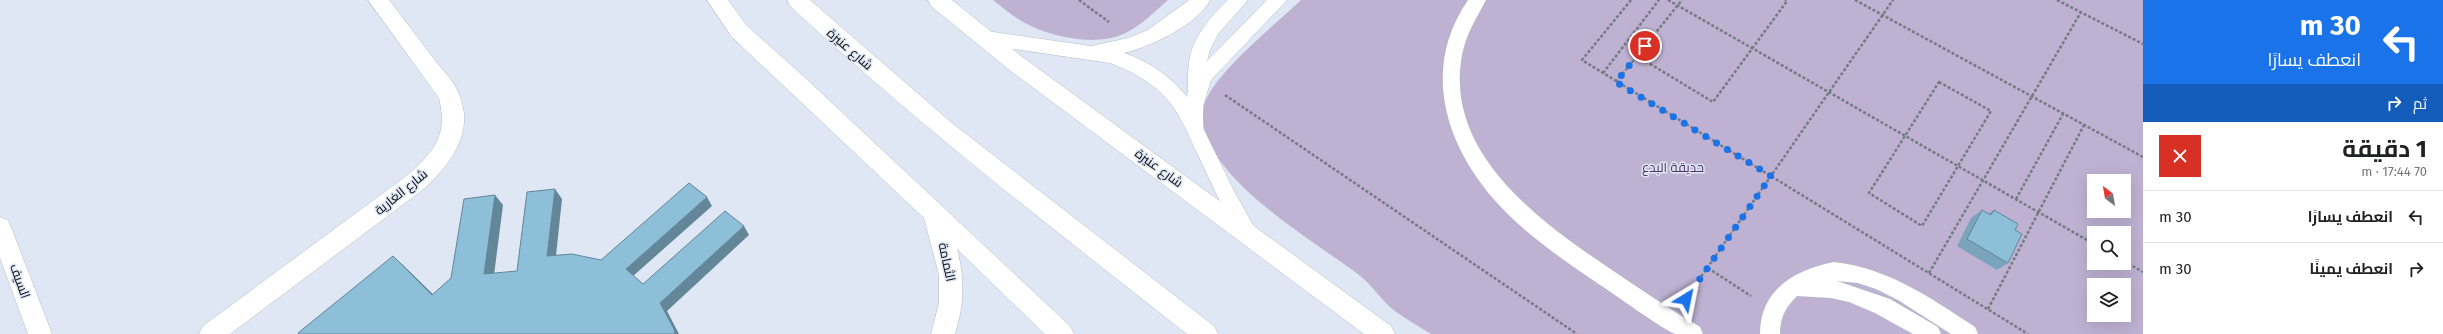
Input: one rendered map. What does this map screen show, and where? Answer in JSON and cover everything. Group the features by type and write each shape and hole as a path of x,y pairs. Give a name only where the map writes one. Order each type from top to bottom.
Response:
{"street":[{"name":"شارع الغارية","path":"211,334 417,181 438,161 451,138 454,115 449,95 378,0"},
{"path":"717,0 739,31 795,80 934,214 1062,334"},
{"name":"شارع عنيزة","path":"797,0 834,35 972,151 1206,334"},
{"name":"شارع عنيزة","path":"938,0 986,38 1383,334"},
{"name":"الثمامة","path":"934,214 953,274 953,297 943,334"},
{"name":"السيف","path":"0,227 40,334"}],"lane":[{"path":"1086,52 1114,49 1142,41 1168,28 1201,0"},
{"path":"1200,84 1197,62 1202,44 1211,28 1239,0"},
{"path":"1195,129 1194,104 1200,84 1215,62 1278,0"},
{"path":"1477,0 1460,28 1450,67 1454,105 1459,125 1467,147 1478,165 1493,185 1534,226 1693,334"},
{"path":"986,38 1086,52 1122,60 1154,76 1172,91 1185,109 1224,190 1247,232"},
{"path":"1770,334 1777,301 1791,287 1804,278 1820,272 1838,271 1858,273 1878,279 1968,334"},
{"path":"1791,287 1828,288 1869,298 1889,308 1931,334"}],"path":[{"path":"1079,0 1109,22 1142,41"},
{"path":"1632,0 1582,60 2028,334"},
{"path":"1603,73 1659,0"},
{"path":"1668,0 2087,240"},
{"path":"1616,82 1682,0"},
{"path":"1637,56 1713,102 1787,1 1785,0"},
{"path":"1855,0 2143,157"},
{"path":"1671,320 1893,0"},
{"path":"2057,0 2143,44"},
{"path":"1929,273 2033,97 2081,12"},
{"path":"1939,82 1991,111 1959,166 1922,226 1869,193 1939,82"},
{"path":"1200,84 1577,334"},
{"path":"2016,199 2063,114"},
{"path":"1988,309 2084,125"},
{"path":"2131,265 2143,272"},
{"path":"1708,268 1774,311"}],"green space":[{"path":"993,0 1168,0 1128,32 1110,38 1085,40 1059,36 1035,28 1017,18"},
{"name":"حديقة البدع","path":"1301,0 2143,0 2143,334 1431,334 1395,311 1359,275 1259,202 1235,179 1216,155 1205,130 1204,106 1209,94 1218,80 1261,36"}],"building":[{"path":"689,183 707,197 626,269 643,284 725,211 744,226 660,303 674,329 675,334 298,333 393,256 432,295 451,278 464,199 495,195 484,274 517,271 527,192 555,189 547,256 572,254 601,260"},
{"path":"1982,210 1991,215 1994,210 2018,224 2015,230 2022,234 2008,263 1967,239"}],"route":[{"path":"1645,46 1616,82 1771,176 1686,299"}]}
